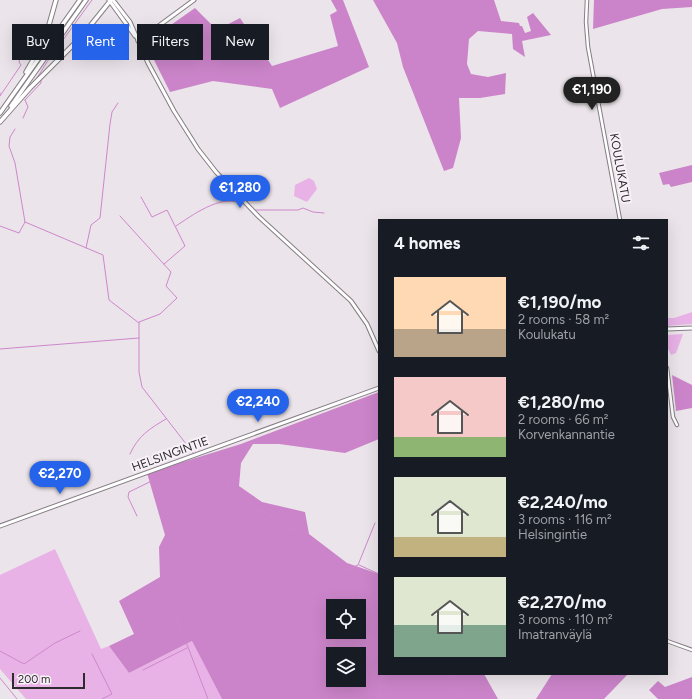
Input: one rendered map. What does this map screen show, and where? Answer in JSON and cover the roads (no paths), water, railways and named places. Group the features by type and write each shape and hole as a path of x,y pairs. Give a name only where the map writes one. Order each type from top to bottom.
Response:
{"highway":[{"path":"13,95 45,39 56,0"},
{"path":"0,113 80,0"},
{"path":"0,122 86,0"},
{"path":"0,122 30,88 82,36 110,0"}],"main road":[{"path":"110,0 137,40"},
{"path":"161,24 194,0"},
{"path":"148,60 174,111 198,149 216,172 259,217 351,301 367,324 378,349"},
{"path":"668,329 692,328"},
{"name":"HELSINGINTIE","path":"0,526 378,388"}],"street":[{"name":"KOULUKATU","path":"587,0 586,22 589,55 620,219"},
{"path":"668,376 673,417 676,425"},
{"path":"668,641 692,650"}],"waterway":[{"path":"37,78 92,0"},
{"path":"0,96 21,65 19,60"},
{"path":"25,100 41,83 41,80"},
{"path":"23,118 28,107 25,100"},
{"path":"86,248 91,225 100,218 110,124 112,112 118,103"},
{"path":"0,226 19,233 25,222 15,163 9,146 10,137 15,129"},
{"path":"141,197 152,217 167,210 185,246 164,264"},
{"path":"176,226 206,207 224,201 239,203"},
{"path":"255,210 298,210 303,208 313,212 324,213"},
{"path":"120,216 171,272 166,286 177,298 160,314 139,322 139,372 142,387 190,449"},
{"path":"25,222 103,255 109,300 139,323"},
{"path":"0,349 139,338"},
{"path":"130,454 140,438 154,426 166,419"},
{"path":"137,516 128,497 129,492 197,459 207,459 218,465 233,494 253,504 257,510 268,514 287,528 300,533 322,549 354,599"},
{"path":"338,574 358,565 375,523"},
{"path":"359,565 378,574"},
{"path":"366,607 378,596"},
{"path":"174,611 208,699"},
{"path":"366,619 372,629 378,626"},
{"path":"0,651 24,664 55,643 80,631"},
{"path":"143,670 187,648"},
{"path":"92,654 112,694 102,699"},
{"path":"448,675 457,693 465,699"},
{"path":"450,675 455,675"},
{"path":"0,678 17,699"},
{"path":"537,699 551,678"},
{"path":"379,694 385,699"}]}
